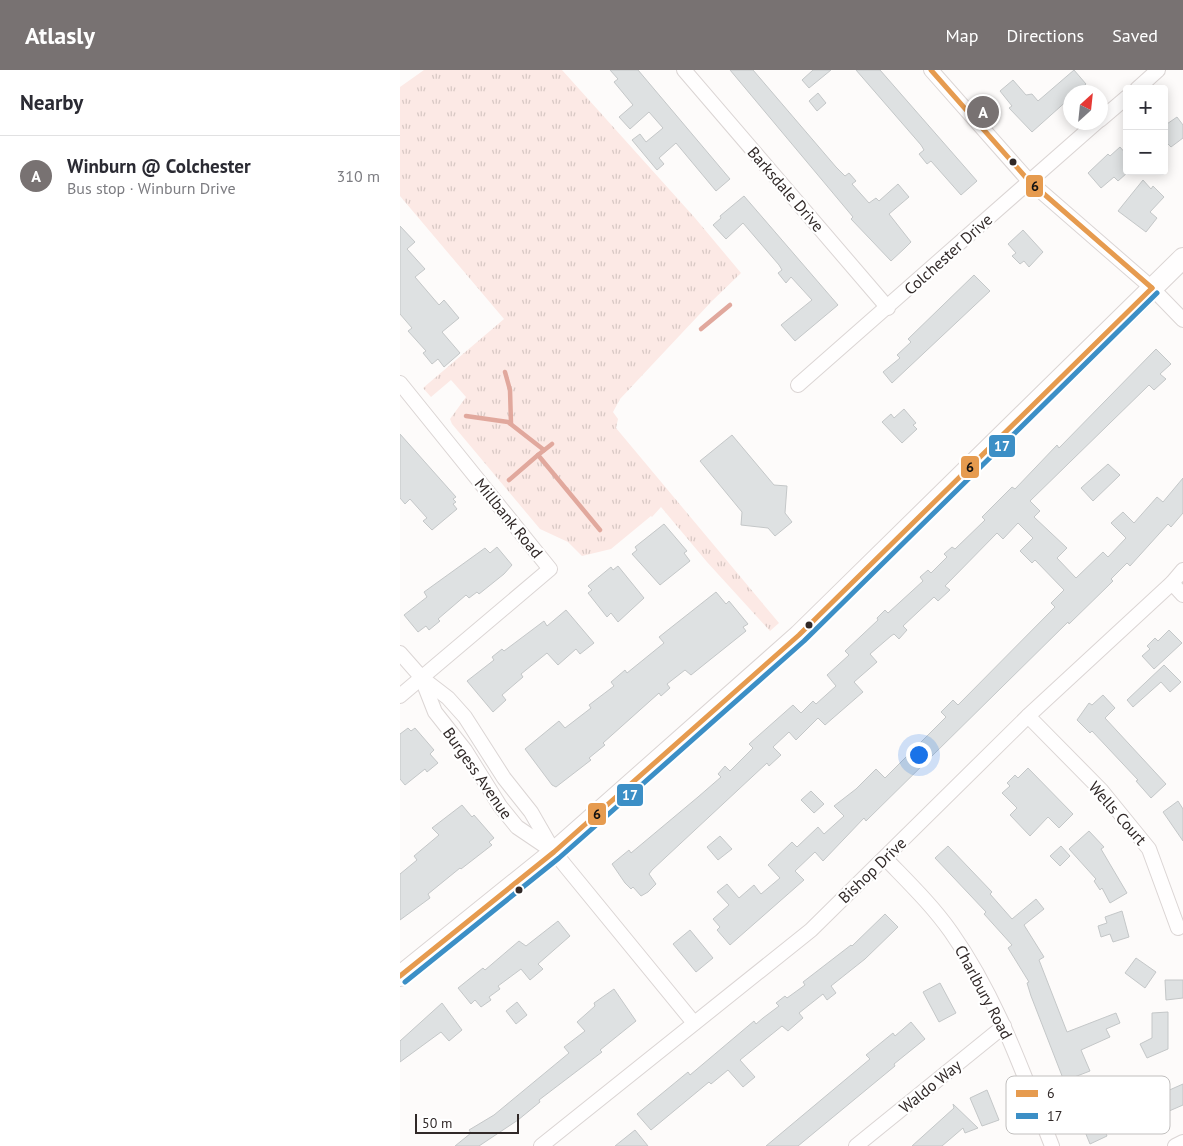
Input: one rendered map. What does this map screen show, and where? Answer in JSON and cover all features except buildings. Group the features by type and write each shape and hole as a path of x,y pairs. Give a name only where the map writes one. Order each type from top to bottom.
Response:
{"main road":[{"path":"400,976 554,852 799,635 1183,258"}],"street":[{"name":"Barksdale Drive","path":"684,70 888,308"},
{"path":"931,70 1029,181 1152,288 1183,320"},
{"path":"1141,85 1158,70"},
{"path":"1108,113 1123,100"},
{"name":"Colchester Drive","path":"798,385 888,308 1088,130"},
{"name":"Millbank Road","path":"400,383 550,569 400,696"},
{"name":"Bishop Drive","path":"541,1146 811,930 1028,716 1172,583 1183,570"},
{"path":"1172,583 1183,594"},
{"name":"Burgess Avenue","path":"400,653 422,678 448,698 465,717 504,778 531,812 554,852 694,1023"},
{"name":"Burgess Avenue","path":"422,678 435,712 465,750 500,806 517,827 554,852"},
{"name":"Wells Court","path":"1028,716 1100,790 1149,849 1178,928"},
{"name":"Charlbury Road","path":"885,858 929,904 950,930 981,979 1004,1026 1024,1076"},
{"name":"Waldo Way","path":"856,1146 1004,1026"},
{"name":"Charlbury Road","path":"1047,1134 1052,1146"},
{"path":"1175,1146 1183,1142"}],"green space":[{"path":"424,70 562,70 695,218 741,273 712,301 620,399 613,412 618,419 616,428 779,623 770,631 707,562 661,507 652,517 611,549 582,556 568,542 540,529 452,424 450,419 466,397 451,380 431,397 423,388 504,319 400,196 400,87"}],"waterway":[{"path":"701,329 730,305"},
{"path":"505,372 510,390 511,424"},
{"path":"466,416 508,422 544,450"},
{"path":"552,444 538,455 600,530"},
{"path":"509,480 538,455"}],"transit line":[{"name":"6","path":"931,70 1029,181 1152,288"},
{"name":"6","path":"400,976 554,852 799,635 1152,288"},
{"name":"17","path":"405,982 559,858 804,641 1157,293"}],"place":[{"name":"Winburn @ Colchester","path":"983,112"}]}
